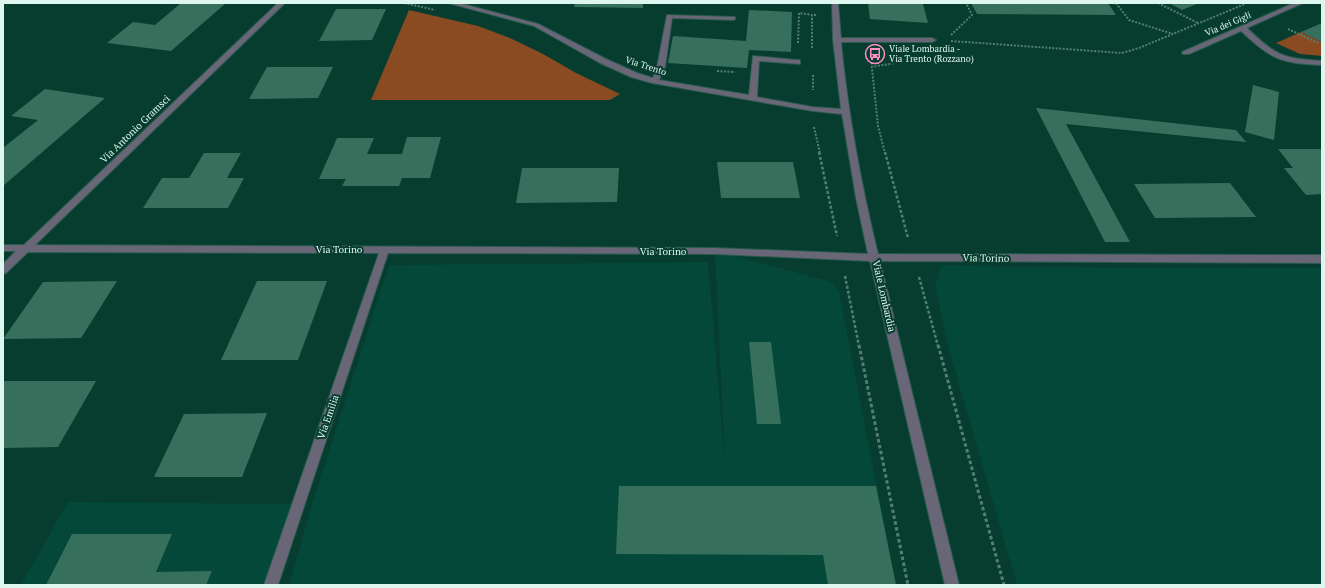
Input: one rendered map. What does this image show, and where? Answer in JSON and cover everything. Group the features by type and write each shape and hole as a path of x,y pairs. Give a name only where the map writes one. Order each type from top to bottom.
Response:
{"street":[{"name":"Via Antonio Gramsci","path":"3,270 282,3"},
{"name":"Via Trento","path":"451,3 536,25 603,62 634,75 655,81 813,109 845,112"},
{"name":"Viale Lombardia","path":"835,3 837,40 845,112 860,198 952,585"},
{"name":"Via dei Gigli","path":"1186,52 1300,3"},
{"path":"655,81 661,67 669,16 733,18"},
{"path":"1242,28 1263,47 1278,56 1295,61 1322,63"},
{"path":"837,40 932,40"},
{"path":"753,99 756,58 797,62"},
{"name":"Via Torino","path":"3,248 715,251 841,258 1322,259"},
{"name":"Via Emilia","path":"271,585 385,249"}],"path":[{"path":"944,41 972,15 966,3"},
{"path":"1116,3 1129,20 1173,34"},
{"path":"1158,3 1198,24"},
{"path":"871,67 909,62 923,55 932,40 1122,53 1139,48 1248,3"},
{"path":"797,62 799,13 822,16"},
{"path":"812,15 812,50"},
{"path":"1266,18 1322,45"},
{"path":"869,40 878,126 1004,585"},
{"path":"812,71 813,122 908,585"}],"shaded area":[{"path":"409,10 478,26 510,38 543,54 576,73 620,94 610,100 371,100"},
{"path":"1301,32 1322,42 1322,56 1300,54 1276,43"},
{"path":"715,251 825,280 834,284 839,292 896,585 289,585 313,501 389,265 708,262 725,465"},
{"path":"941,265 1005,267 1322,268 1322,585 1017,585 948,346 935,286"},
{"path":"68,502 299,504 263,585 21,585"}],"building":[{"path":"181,3 226,3 171,51 107,43 133,22 155,25"},
{"path":"575,3 643,3 643,8 574,7"},
{"path":"868,3 923,4 928,23 870,19"},
{"path":"971,3 1108,3 1116,15 977,14"},
{"path":"1169,3 1199,3 1182,10"},
{"path":"336,9 386,9 372,40 319,41"},
{"path":"749,10 792,12 791,52 749,50 747,68 668,63 673,36 746,41"},
{"path":"1322,23 1322,42 1301,32"},
{"path":"267,67 333,67 318,98 249,99"},
{"path":"1253,85 1279,92 1274,140 1245,132"},
{"path":"45,89 105,98 3,186 3,148 38,120 11,116"},
{"path":"1036,108 1236,130 1246,142 1066,124 1130,242 1105,242"},
{"path":"407,137 441,137 430,178 402,178 399,186 342,186 346,179 319,179 337,138 374,138 367,154 402,154"},
{"path":"1278,149 1321,149 1322,194 1306,195 1284,168 1293,168"},
{"path":"204,153 241,153 227,178 244,178 228,208 143,208 162,178 189,178"},
{"path":"717,162 793,162 800,198 721,198"},
{"path":"522,168 619,168 617,202 516,203"},
{"path":"1230,183 1256,217 1155,218 1134,184"},
{"path":"117,281 81,338 3,339 43,282"},
{"path":"257,281 327,281 298,360 221,360"},
{"path":"749,342 771,342 781,424 757,424"},
{"path":"3,381 96,381 58,447 3,448"},
{"path":"267,413 242,477 154,477 184,414"},
{"path":"619,486 876,486 896,585 828,585 823,555 616,554"},
{"path":"72,534 172,534 156,572 212,571 206,585 46,585"}],"place":[{"name":"Viale Lombardia - Via Trento (Rozzano)","path":"875,54"}]}
